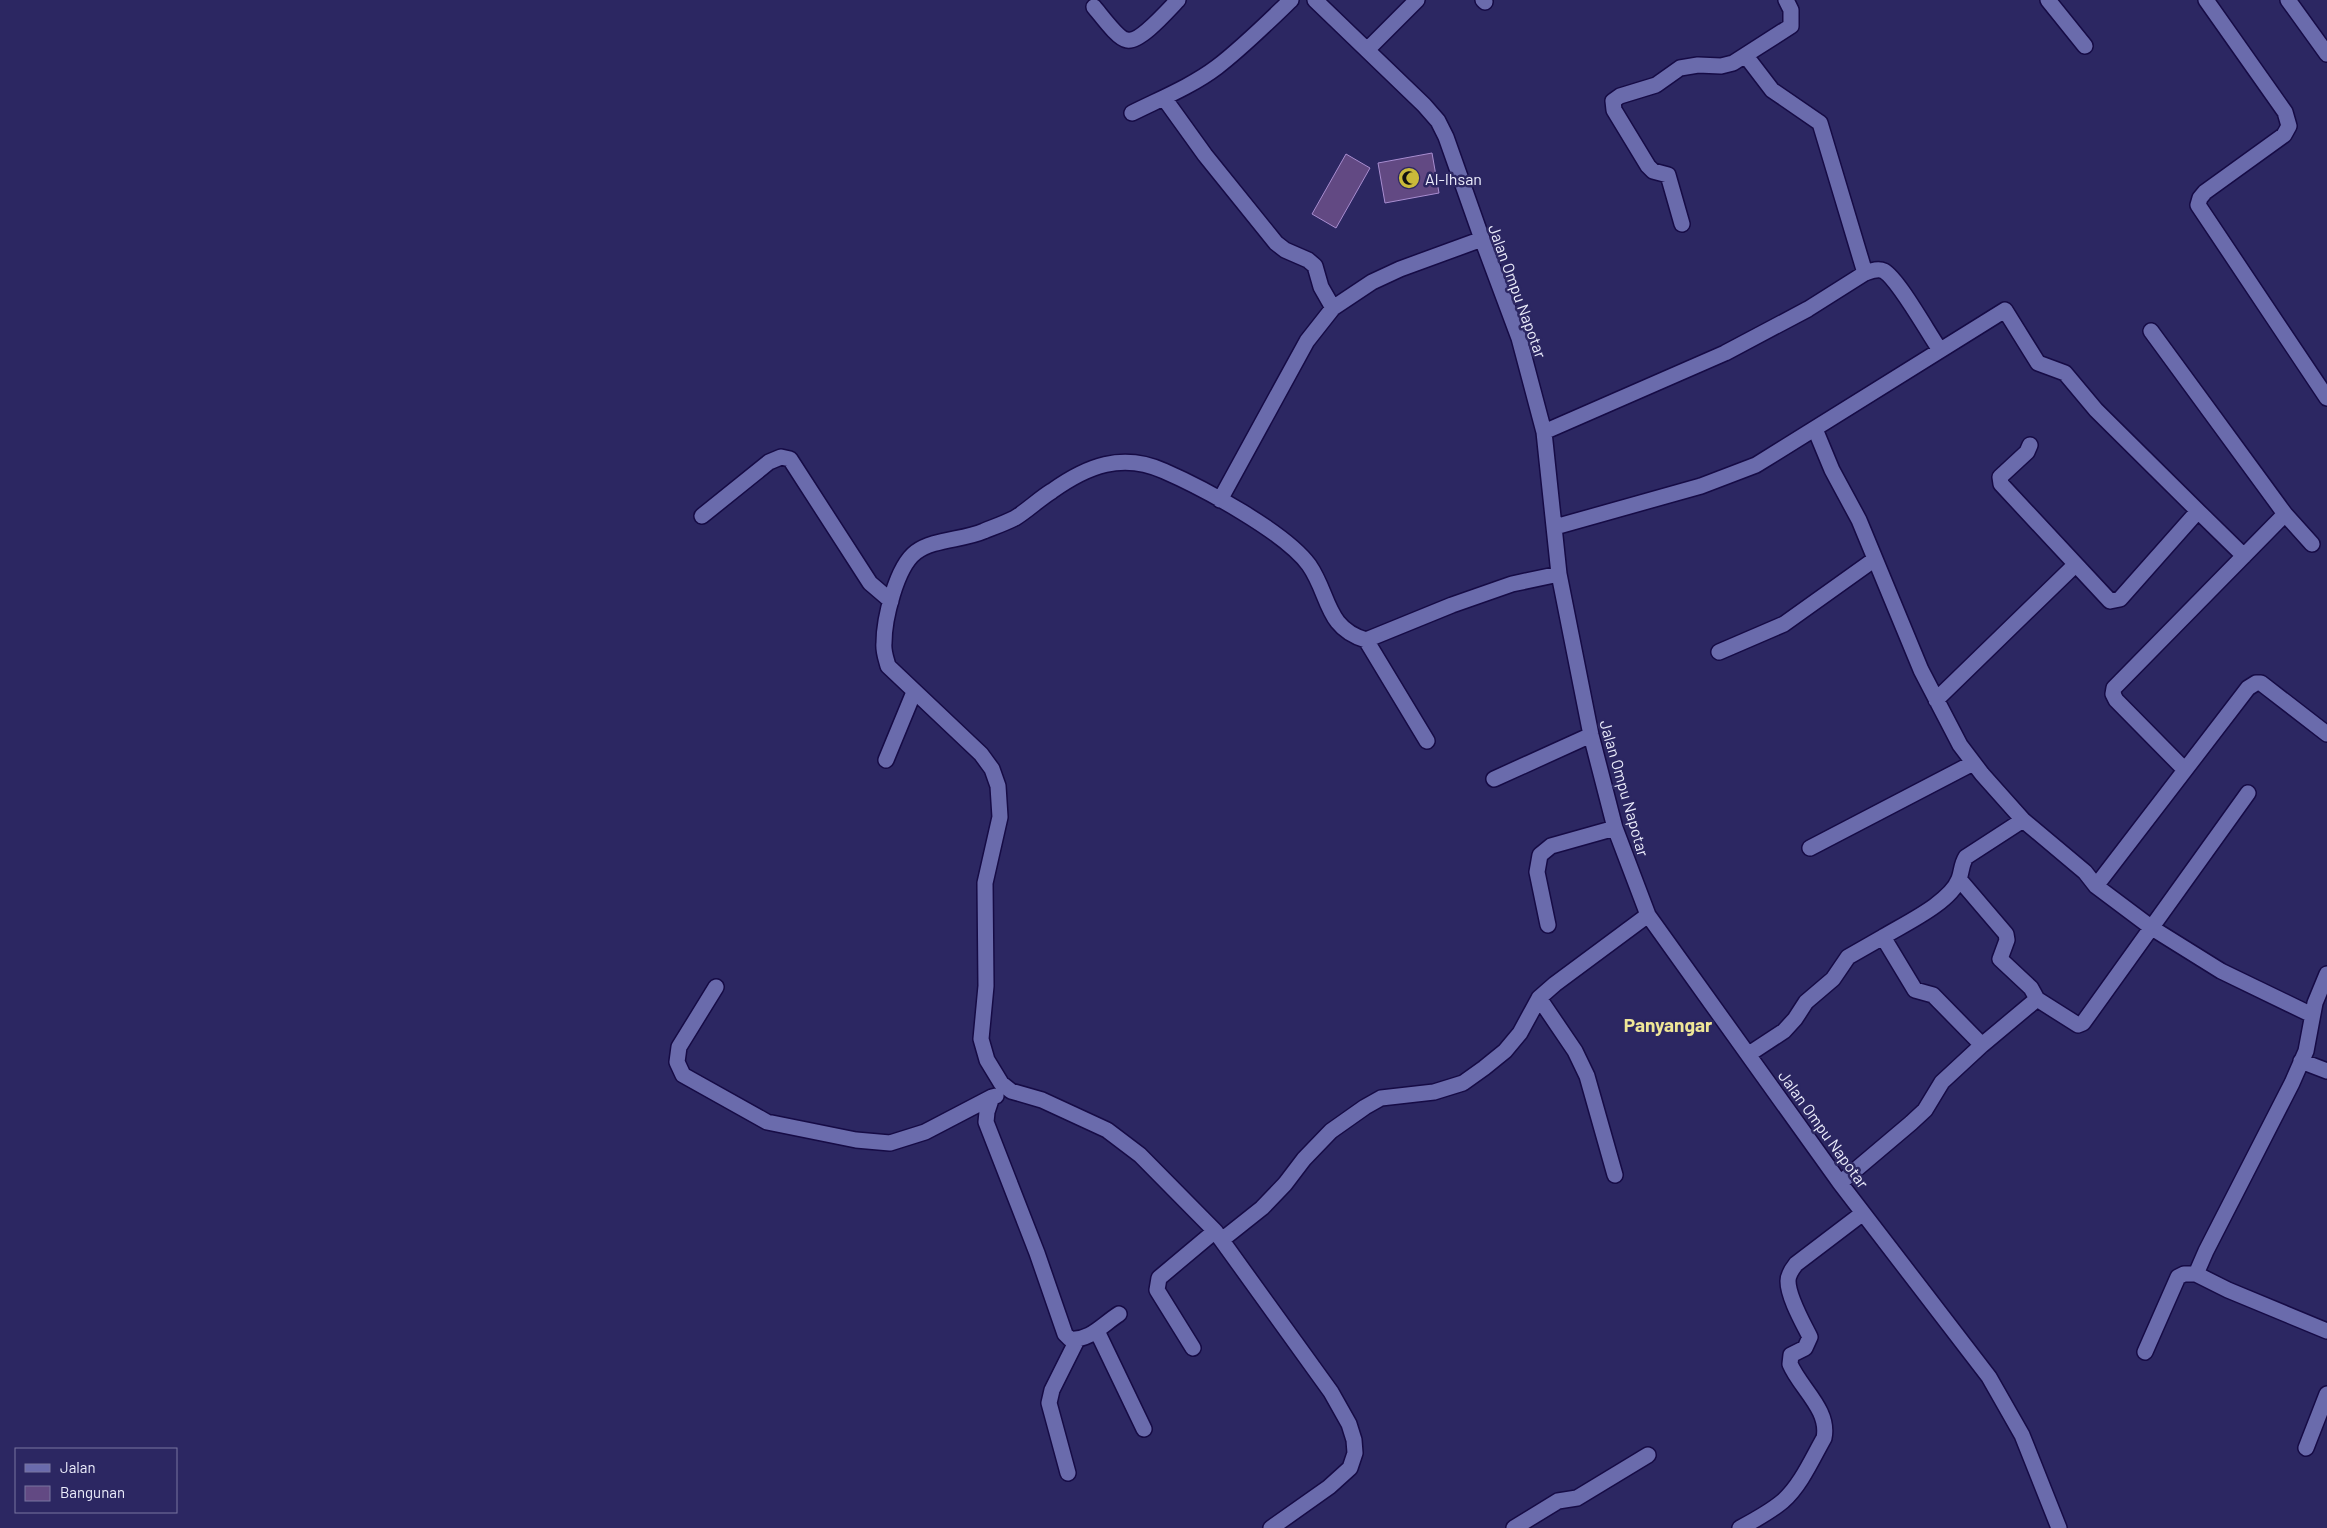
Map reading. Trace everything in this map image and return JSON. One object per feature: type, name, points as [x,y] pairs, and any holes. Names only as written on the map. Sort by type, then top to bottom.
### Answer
[{"type":"street","points":[[1094,7],[1120,36],[1126,40],[1133,40],[1141,36],[1178,0]]},
{"type":"street","points":[[1132,113],[1164,98],[1215,68],[1258,32],[1291,0]]},
{"type":"street","name":"Jalan Ompu Napotar","points":[[1315,0],[1424,105],[1438,121],[1452,153],[1482,239],[1520,338],[1544,432],[1559,574],[1591,735],[1615,828],[1648,915],[1840,1183],[1989,1377],[2022,1435],[2059,1528]]},
{"type":"street","points":[[1367,50],[1416,0]]},
{"type":"street","points":[[1682,224],[1668,175],[1653,171],[1648,166],[1614,110],[1613,102],[1620,96],[1656,85],[1680,68],[1698,64],[1721,66],[1746,56],[1791,26],[1792,10],[1786,0]]},
{"type":"street","points":[[2048,0],[2085,46]]},
{"type":"street","points":[[2206,0],[2285,112],[2290,126],[2284,135],[2205,192],[2200,198],[2198,205],[2327,398]]},
{"type":"street","points":[[2288,0],[2327,54]]},
{"type":"street","points":[[1746,56],[1772,90],[1788,103],[1820,123],[1865,273]]},
{"type":"street","points":[[1164,98],[1204,155],[1276,243],[1285,250],[1308,260],[1315,266],[1321,287],[1333,308]]},
{"type":"street","points":[[1220,500],[1307,341],[1333,308],[1372,282],[1400,269],[1482,239]]},
{"type":"street","points":[[1544,432],[1725,353],[1808,309],[1865,273],[1883,270],[1893,280],[1940,350]]},
{"type":"street","points":[[1555,528],[1701,486],[1756,465],[2003,310],[2007,310],[2038,363],[2065,373],[2096,410],[2244,556]]},
{"type":"street","points":[[2152,331],[2286,514],[2312,544]]},
{"type":"street","points":[[1816,429],[1832,470],[1859,520],[1921,670],[1960,745],[1973,763],[2024,820],[2085,872],[2096,886],[2152,928],[2222,972],[2312,1014]]},
{"type":"street","points":[[2030,445],[2026,452],[2000,477],[2000,481],[2110,601],[2120,599],[2198,511]]},
{"type":"street","points":[[702,516],[769,462],[781,457],[790,459],[870,583],[891,601]]},
{"type":"street","points":[[1271,1528],[1341,1477],[1350,1468],[1355,1454],[1354,1440],[1348,1424],[1331,1392],[1219,1235],[1140,1155],[1107,1130],[1042,1100],[1011,1091],[1001,1083],[987,1060],[981,1038],[986,986],[985,884],[1000,817],[998,786],[992,770],[981,754],[888,666],[884,646],[885,626],[891,601],[904,566],[916,552],[956,538],[980,533],[1016,517],[1053,490],[1093,467],[1120,461],[1137,462],[1163,470],[1220,500],[1278,537],[1302,556],[1314,573],[1335,620],[1352,636],[1366,640],[1512,584],[1559,574]]},
{"type":"street","points":[[2185,770],[2116,700],[2113,694],[2114,688],[2286,514]]},
{"type":"street","points":[[1719,652],[1784,624],[1875,559]]},
{"type":"street","points":[[1936,700],[2075,565]]},
{"type":"street","points":[[1366,640],[1427,741]]},
{"type":"street","points":[[2096,886],[2248,688],[2256,683],[2261,683],[2272,689],[2327,734]]},
{"type":"street","points":[[886,760],[914,692]]},
{"type":"street","points":[[1494,779],[1591,735]]},
{"type":"street","points":[[1810,848],[1973,763]]},
{"type":"street","points":[[1960,879],[2006,934],[2007,940],[2000,959],[2030,988],[2037,999],[2078,1025],[2081,1025],[2248,793]]},
{"type":"street","points":[[1749,1054],[1784,1031],[1811,997],[1833,979],[1848,957],[1923,914],[1938,903],[1960,879],[1962,863],[1966,857],[2024,820]]},
{"type":"street","points":[[1548,925],[1537,872],[1540,855],[1551,846],[1615,828]]},
{"type":"street","points":[[1193,1348],[1160,1296],[1157,1286],[1159,1278],[1219,1235],[1262,1208],[1331,1131],[1365,1107],[1381,1098],[1434,1092],[1463,1083],[1484,1068],[1505,1051],[1520,1033],[1539,998],[1648,915]]},
{"type":"street","points":[[1883,937],[1914,990],[1933,995],[1982,1045]]},
{"type":"street","points":[[2196,1274],[2302,1061],[2306,1051],[2312,1014],[2327,974]]},
{"type":"street","points":[[716,987],[679,1047],[677,1062],[684,1075],[767,1122],[856,1140],[890,1143],[925,1132],[992,1097],[1011,1091]]},
{"type":"street","points":[[1539,998],[1575,1052],[1588,1076],[1615,1175]]},
{"type":"street","points":[[1840,1183],[1926,1110],[1942,1082],[1982,1045],[2037,999]]},
{"type":"street","points":[[2302,1061],[2327,1071]]},
{"type":"street","points":[[992,1097],[986,1112],[986,1122],[1037,1253],[1061,1324],[1070,1339],[1077,1340],[1097,1331],[1105,1322],[1120,1314]]},
{"type":"street","points":[[1740,1528],[1767,1513],[1784,1500],[1796,1486],[1824,1438],[1825,1430],[1821,1414],[1790,1364],[1791,1355],[1805,1348],[1810,1337],[1789,1289],[1787,1280],[1790,1272],[1796,1264],[1863,1213]]},
{"type":"street","points":[[2145,1352],[2178,1277],[2184,1274],[2196,1274],[2228,1290],[2327,1331]]},
{"type":"street","points":[[1097,1331],[1144,1429]]},
{"type":"street","points":[[1068,1473],[1049,1403],[1052,1390],[1077,1340]]},
{"type":"street","points":[[2306,1448],[2327,1394]]},
{"type":"street","points":[[1514,1528],[1558,1501],[1577,1498],[1648,1455]]},
{"type":"building","name":"Al-Ihsan","points":[[1432,153],[1439,193],[1385,203],[1378,163]]},
{"type":"building","points":[[1346,154],[1370,168],[1336,228],[1312,214]]},
{"type":"place","name":"Al-Ihsan","points":[[1409,178]]},
{"type":"district","name":"Panyangar","points":[[1668,1024]]}]
